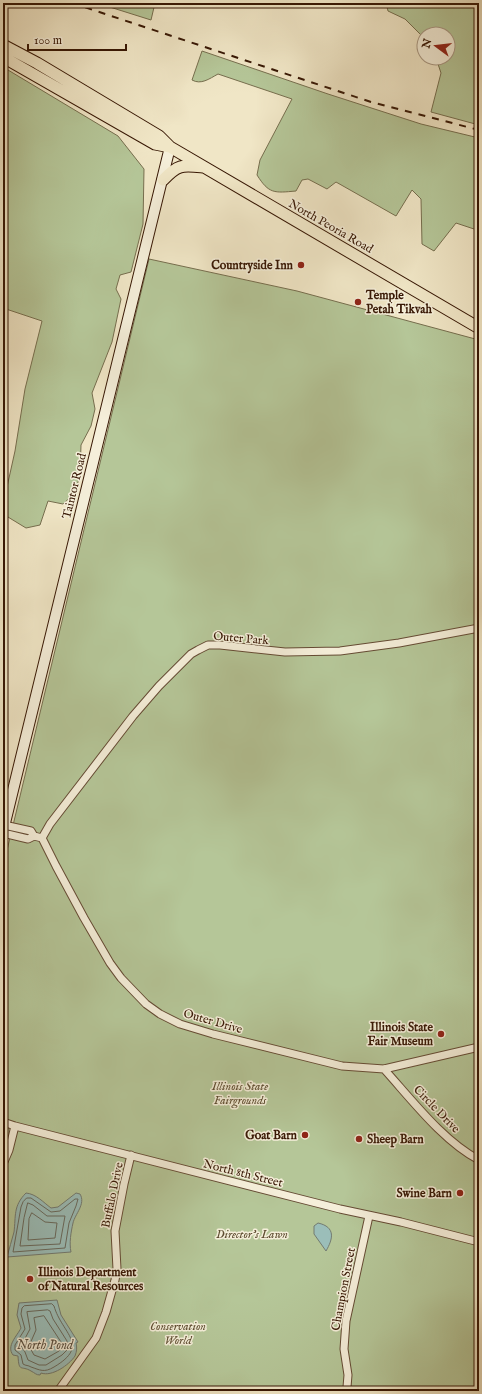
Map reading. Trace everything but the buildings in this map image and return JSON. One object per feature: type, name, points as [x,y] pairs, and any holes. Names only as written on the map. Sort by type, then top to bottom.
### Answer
[{"type":"main road","name":"North Peoria Road","points":[[3,45],[44,67],[159,136],[170,147],[479,328]]},
{"type":"main road","name":"North Peoria Road","points":[[3,57],[155,144],[170,147]]},
{"type":"main road","name":"Taintor Road","points":[[4,829],[170,147]]},
{"type":"main road","points":[[163,180],[172,171],[179,167],[205,167]]},
{"type":"street","name":"Outer Park","points":[[38,837],[55,818],[133,716],[159,686],[191,654],[208,645],[285,652],[340,651],[399,643],[479,628]]},
{"type":"street","points":[[4,829],[31,831],[38,837]]},
{"type":"street","name":"Outer Drive","points":[[38,837],[56,866],[110,963],[146,1004],[160,1014],[180,1024],[221,1036],[342,1066],[384,1069],[479,1047]]},
{"type":"street","name":"Circle Drive","points":[[384,1069],[429,1119],[459,1147],[479,1160]]},
{"type":"street","name":"North 8th Street","points":[[3,1122],[369,1216],[401,1222],[479,1242]]},
{"type":"street","points":[[3,1164],[9,1150],[15,1126]]},
{"type":"street","name":"Buffalo Drive","points":[[58,1391],[96,1338],[108,1306],[117,1269],[115,1231],[124,1184],[132,1156]]},
{"type":"street","name":"Champion Street","points":[[345,1391],[347,1387],[348,1375],[344,1348],[346,1321],[369,1216]]},
{"type":"green space","points":[[97,3],[155,3],[151,20]]},
{"type":"green space","points":[[386,3],[479,3],[479,125],[431,112],[441,73],[439,66],[456,66],[456,26],[416,26],[416,30],[405,19],[388,11]]},
{"type":"green space","points":[[202,51],[421,124],[479,138],[479,233],[474,229],[456,223],[434,251],[422,244],[421,199],[412,190],[396,216],[336,182],[327,189],[308,179],[302,180],[296,191],[277,192],[269,189],[257,175],[260,160],[292,99],[218,74],[202,82],[192,80]]},
{"type":"green space","points":[[3,67],[118,136],[144,169],[143,224],[131,272],[120,275],[116,289],[121,299],[112,342],[92,393],[95,409],[91,426],[81,445],[80,475],[75,493],[63,504],[48,501],[40,525],[26,528],[3,514],[3,505],[15,451],[25,389],[42,321],[3,308]]},
{"type":"green space","name":"Illinois State Fairgrounds","points":[[149,259],[297,291],[479,340],[479,1391],[3,1391],[3,867]]},
{"type":"water","points":[[26,1193],[36,1197],[51,1208],[58,1207],[76,1193],[80,1194],[82,1201],[72,1226],[70,1241],[71,1252],[7,1257],[14,1232],[17,1207]]},
{"type":"water","points":[[318,1223],[328,1227],[330,1230],[331,1238],[326,1251],[314,1234],[314,1226]]},
{"type":"water","name":"North Pond","points":[[57,1300],[61,1315],[78,1342],[76,1343],[77,1348],[75,1356],[65,1366],[55,1372],[45,1374],[41,1373],[40,1375],[37,1375],[28,1369],[21,1368],[18,1361],[18,1356],[13,1355],[11,1352],[11,1345],[21,1328],[17,1315],[19,1303]]},
{"type":"railway","points":[[72,3],[371,102],[479,130]]},
{"type":"place","name":"Countryside Inn","points":[[301,265]]},
{"type":"place","name":"Temple Petah Tikvah","points":[[358,302]]},
{"type":"place","name":"Illinois State Fair Museum","points":[[441,1034]]},
{"type":"place","name":"Goat Barn","points":[[305,1135]]},
{"type":"place","name":"Sheep Barn","points":[[359,1139]]},
{"type":"place","name":"Swine Barn","points":[[460,1193]]},
{"type":"place","name":"Illinois Department of Natural Resources","points":[[30,1279]]},
{"type":"park label","name":"Director's Lawn","points":[[252,1234]]},
{"type":"park label","name":"Conservation World","points":[[178,1333]]}]
